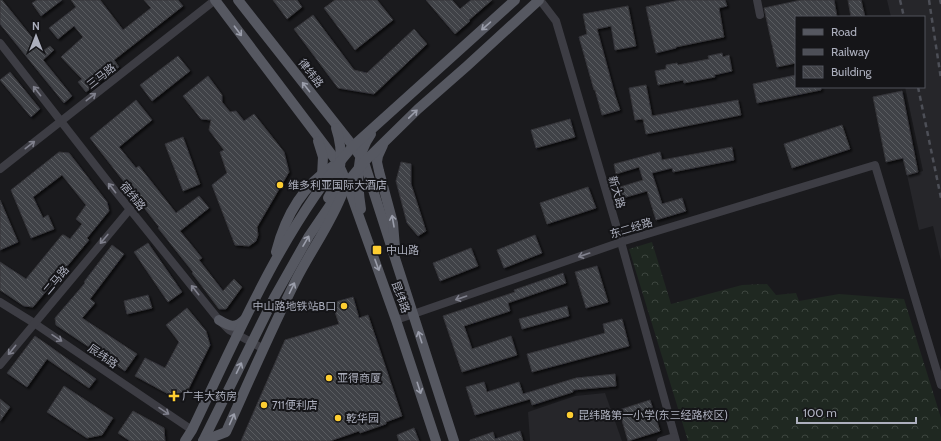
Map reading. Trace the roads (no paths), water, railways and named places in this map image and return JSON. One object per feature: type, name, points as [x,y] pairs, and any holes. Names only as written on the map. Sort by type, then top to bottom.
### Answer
[{"type":"main road","points":[[215,0],[315,133],[340,163]]},
{"type":"main road","name":"律纬路","points":[[238,0],[353,146],[361,162]]},
{"type":"main road","points":[[185,441],[192,430],[273,262],[319,190],[353,146],[515,0]]},
{"type":"main road","points":[[318,222],[361,162],[540,0]]},
{"type":"main road","points":[[364,229],[358,188],[361,162],[368,138],[385,116]]},
{"type":"main road","points":[[203,441],[274,298],[318,222],[332,192],[340,163],[339,139],[330,118]]},
{"type":"main road","points":[[315,133],[323,157],[323,173],[319,190]]},
{"type":"main road","points":[[385,141],[381,148],[378,162],[393,223],[395,260]]},
{"type":"main road","name":"昆纬路","points":[[361,162],[395,260],[454,441]]},
{"type":"main road","points":[[273,262],[279,240],[291,212],[311,183],[323,173],[340,163]]},
{"type":"main road","name":"昆纬路","points":[[340,163],[396,320],[436,441]]},
{"type":"main road","points":[[203,441],[226,432],[262,348],[297,278],[338,206],[347,183]]},
{"type":"main road","points":[[318,222],[327,213],[338,206],[348,207],[364,229]]},
{"type":"main road","points":[[219,320],[234,326],[239,324],[245,318]]},
{"type":"street","points":[[194,16],[208,0]]},
{"type":"street","name":"三马路","points":[[0,169],[215,0]]},
{"type":"street","name":"新大路","points":[[540,0],[556,21],[621,242],[675,439]]},
{"type":"street","points":[[757,0],[760,15]]},
{"type":"street","name":"宿纬路","points":[[0,43],[130,210],[219,320],[229,330],[262,348]]},
{"type":"street","name":"东二经路","points":[[396,320],[621,242],[876,165],[941,385]]},
{"type":"street","name":"二马路","points":[[0,365],[130,210]]},
{"type":"street","name":"辰纬路","points":[[0,302],[34,323],[192,430]]},
{"type":"street","points":[[661,441],[675,439]]},
{"type":"railway","points":[[900,0],[904,16]]},
{"type":"railway","points":[[929,0],[941,79]]},
{"type":"railway","points":[[940,0],[941,4]]},
{"type":"railway","points":[[918,88],[941,198]]},
{"type":"place","name":"维多利亚国际大酒店","points":[[280,185]]},
{"type":"place","name":"中山路","points":[[377,250]]},
{"type":"place","name":"中山路地铁站B口","points":[[344,306]]},
{"type":"place","name":"亚得商厦","points":[[329,378]]},
{"type":"place","name":"广丰大药房","points":[[174,396]]},
{"type":"place","name":"711便利店","points":[[264,405]]},
{"type":"place","name":"昆纬路第一小学(东三经路校区)","points":[[570,415]]},
{"type":"place","name":"乾华园","points":[[338,418]]}]
